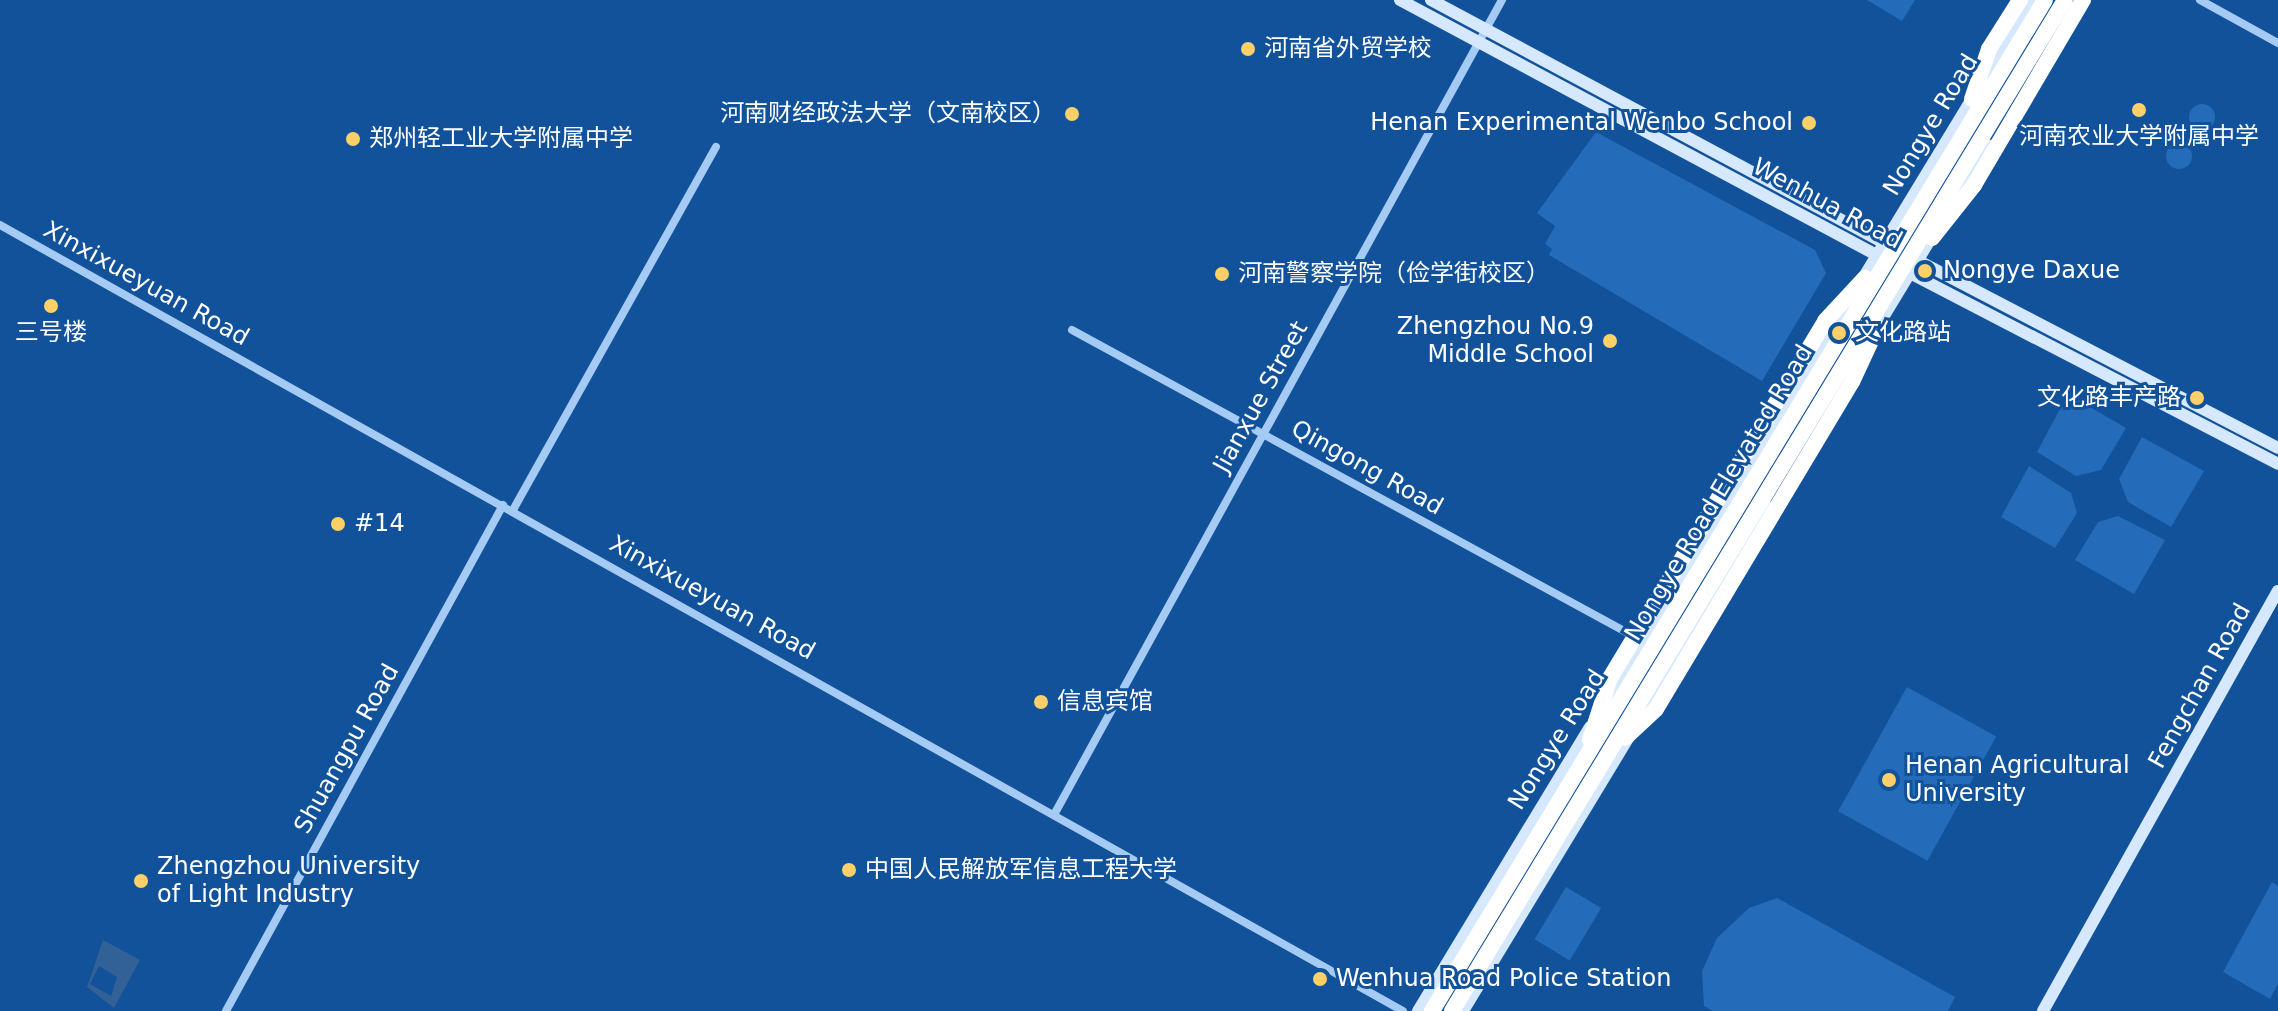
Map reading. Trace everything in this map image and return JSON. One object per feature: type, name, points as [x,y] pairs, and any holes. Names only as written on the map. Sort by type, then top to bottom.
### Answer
[{"type":"highway","points":[[1972,99],[1989,49],[2020,0]]},
{"type":"highway","name":"Nongye Road Elevated Road","points":[[1432,1011],[2045,0]]},
{"type":"highway","name":"Nongye Road Elevated Road","points":[[1452,1011],[2065,0]]},
{"type":"highway","points":[[1932,238],[1974,185],[2083,0]]},
{"type":"highway","points":[[1582,766],[1610,678],[1825,321],[1865,278]]},
{"type":"highway","points":[[1609,753],[1656,709],[1852,382],[1877,328]]},
{"type":"street","name":"Wenhua Road","points":[[1400,0],[1910,273],[2278,464]]},
{"type":"street","name":"Wenhua Road","points":[[1431,0],[1918,261],[2278,448]]},
{"type":"street","name":"Jianxue Street","points":[[1055,813],[1502,0]]},
{"type":"street","name":"Nongye Road","points":[[1418,1011],[2032,0]]},
{"type":"street","points":[[1463,1011],[2077,0]]},
{"type":"street","points":[[2200,0],[2278,43]]},
{"type":"street","points":[[513,510],[716,147]]},
{"type":"street","name":"Xinxixueyuan Road","points":[[0,225],[1055,813],[1403,1011]]},
{"type":"street","name":"Qingong Road","points":[[1072,330],[1644,642]]},
{"type":"street","name":"Shuangpu Road","points":[[226,1011],[503,505]]},
{"type":"street","name":"Fengchan Road","points":[[2043,1011],[2278,591]]},
{"type":"shaded area","points":[[1867,0],[1915,0],[1902,21]]},
{"type":"shaded area","points":[[2202,104],[2211,108],[2215,117],[2211,126],[2202,130],[2193,126],[2189,117],[2193,108]]},
{"type":"shaded area","points":[[1596,132],[1815,250],[1826,273],[1762,381],[1549,255],[1552,249],[1545,244],[1555,226],[1537,213]]},
{"type":"shaded area","points":[[2179,143],[2189,146],[2192,156],[2189,166],[2179,169],[2169,166],[2166,156],[2169,146]]},
{"type":"shaded area","points":[[2068,394],[2126,428],[2101,470],[2076,476],[2037,452]]},
{"type":"shaded area","points":[[2142,437],[2204,471],[2171,527],[2128,502],[2119,479]]},
{"type":"shaded area","points":[[2029,466],[2071,493],[2077,513],[2055,548],[2001,517]]},
{"type":"shaded area","points":[[2118,516],[2165,540],[2134,594],[2075,560],[2098,522]]},
{"type":"shaded area","points":[[1907,687],[1996,736],[1927,861],[1838,811]]},
{"type":"shaded area","points":[[2272,882],[2278,886],[2278,984],[2270,999],[2223,972]]},
{"type":"shaded area","points":[[1566,887],[1601,908],[1570,960],[1535,939]]},
{"type":"shaded area","points":[[1777,898],[1955,997],[1948,1011],[1713,1011],[1704,1006],[1702,971],[1717,938],[1749,908]]},
{"type":"shaded area","points":[[103,940],[140,960],[114,1008],[87,987]],"holes":[[[99,966],[117,977],[111,996],[90,984]]]},
{"type":"place","name":"河南省外贸学校","points":[[1248,49]]},
{"type":"place","name":"河南农业大学附属中学","points":[[2139,110]]},
{"type":"place","name":"河南财经政法大学（文南校区）","points":[[1072,114]]},
{"type":"place","name":"Henan Experimental Wenbo School","points":[[1809,123]]},
{"type":"place","name":"郑州轻工业大学附属中学","points":[[353,139]]},
{"type":"place","name":"Nongye Daxue","points":[[1925,271]]},
{"type":"place","name":"河南警察学院（俭学街校区）","points":[[1222,274]]},
{"type":"place","name":"三号楼","points":[[51,306]]},
{"type":"place","name":"文化路站","points":[[1839,333]]},
{"type":"place","name":"Zhengzhou No.9 Middle School","points":[[1610,341]]},
{"type":"place","name":"文化路丰产路","points":[[2197,398]]},
{"type":"place","name":"#14","points":[[338,524]]},
{"type":"place","name":"信息宾馆","points":[[1041,702]]},
{"type":"place","name":"Henan Agricultural University","points":[[1889,780]]},
{"type":"place","name":"中国人民解放军信息工程大学","points":[[849,870]]},
{"type":"place","name":"Zhengzhou University of Light Industry","points":[[141,881]]},
{"type":"place","name":"Wenhua Road Police Station","points":[[1320,979]]}]
